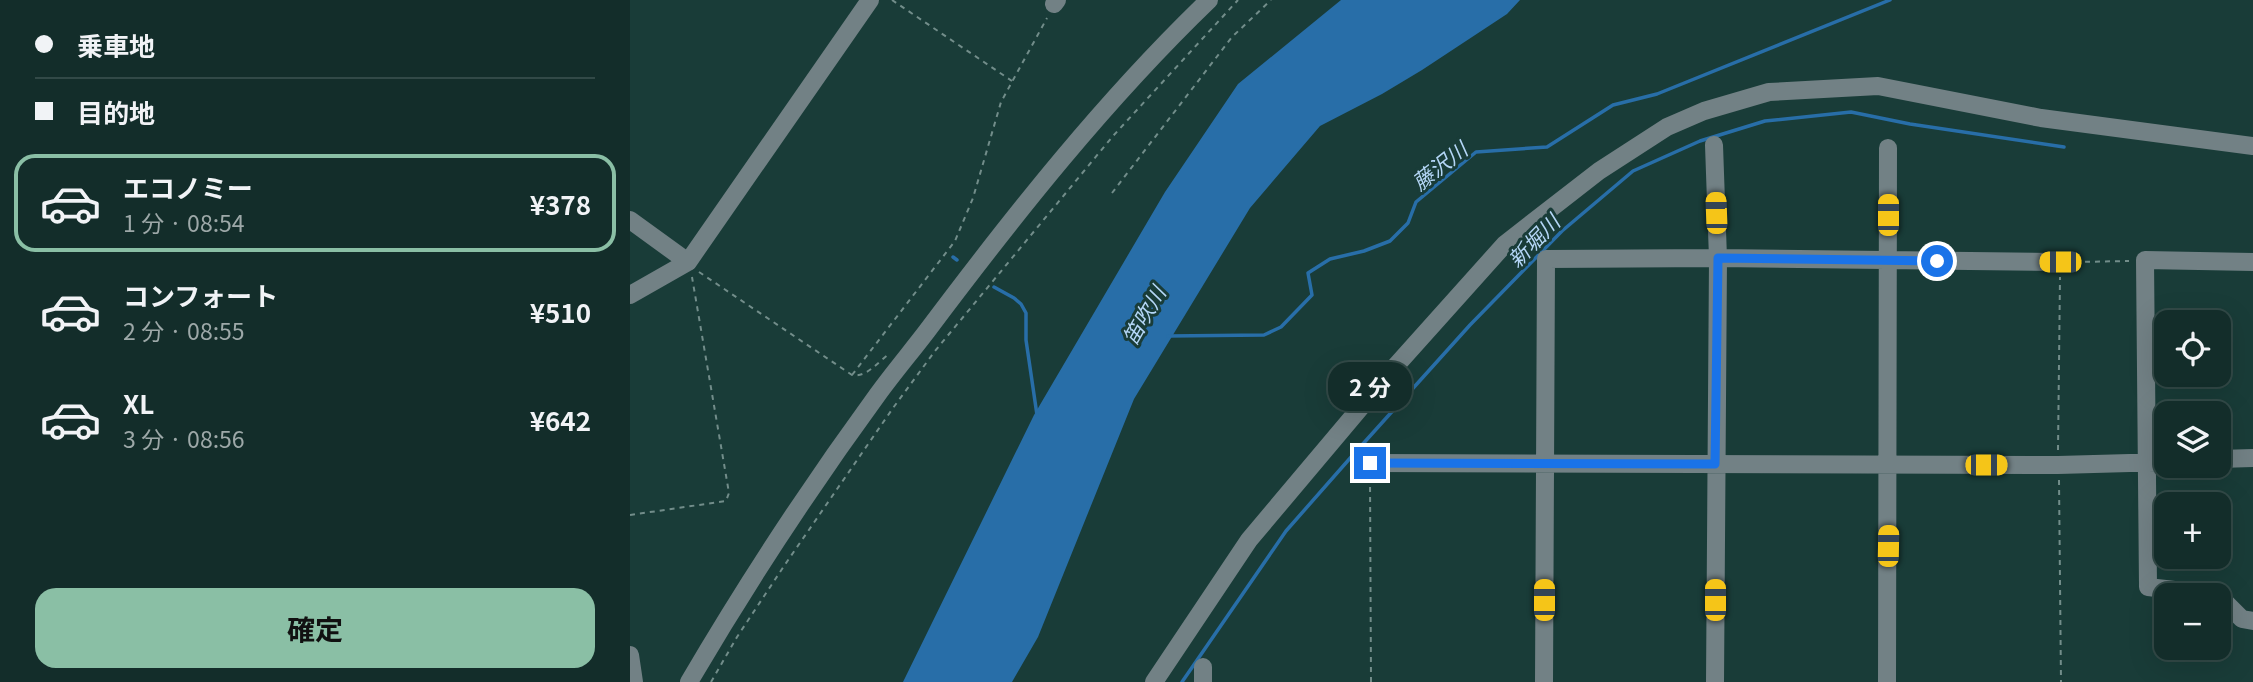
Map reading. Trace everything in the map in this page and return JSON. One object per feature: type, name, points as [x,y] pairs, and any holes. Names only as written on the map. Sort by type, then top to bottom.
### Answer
[{"type":"street","points":[[630,295],[689,263],[870,0]]},
{"type":"street","points":[[689,682],[785,526],[879,393],[977,263],[1062,159],[1138,73],[1209,0]]},
{"type":"street","points":[[1154,682],[1249,540],[1393,369],[1505,244],[1599,171],[1667,127],[1704,111],[1769,92],[1878,86],[2041,118],[2253,146]]},
{"type":"street","points":[[1714,145],[1718,258],[1715,682]]},
{"type":"street","points":[[1887,682],[1888,148]]},
{"type":"street","points":[[630,220],[689,263]]},
{"type":"street","points":[[1544,682],[1546,259],[2060,262]]},
{"type":"street","points":[[2154,588],[2148,587],[2145,260],[2253,262]]},
{"type":"street","points":[[2231,459],[2253,458]]},
{"type":"street","points":[[1370,463],[2154,463]]},
{"type":"street","points":[[2231,608],[2242,619],[2253,621]]},
{"type":"street","points":[[630,655],[634,682]]},
{"type":"path","points":[[892,0],[1012,81]]},
{"type":"path","points":[[711,682],[737,637],[935,351],[1113,136],[1238,0]]},
{"type":"path","points":[[1112,193],[1232,37],[1271,0]]},
{"type":"path","points":[[852,375],[955,241],[974,198],[996,114],[1056,2]]},
{"type":"path","points":[[2060,262],[2145,260]]},
{"type":"path","points":[[689,263],[852,375],[864,374],[893,351]]},
{"type":"path","points":[[630,515],[726,501],[729,493],[689,263]]},
{"type":"path","points":[[984,285],[989,288]]},
{"type":"path","points":[[1370,463],[1371,682]]},
{"type":"water","name":"笛吹川","points":[[1341,0],[1520,0],[1507,14],[1422,70],[1320,126],[1250,208],[1134,399],[1038,637],[1012,682],[903,682],[1034,415],[1165,192],[1238,84]]},
{"type":"waterway","name":"藤沢川","points":[[1168,336],[1264,335],[1281,327],[1312,295],[1308,273],[1330,259],[1364,251],[1390,241],[1408,223],[1416,202],[1476,152],[1547,147],[1613,105],[1657,94],[1890,0]]},
{"type":"waterway","name":"新堀川","points":[[1182,682],[1286,531],[1352,456],[1470,325],[1562,231],[1633,171],[1700,141],[1765,121],[1851,112],[1910,124],[2064,147]]},
{"type":"waterway","points":[[953,257],[957,260]]},
{"type":"waterway","points":[[994,287],[1014,298],[1026,313],[1026,340],[1037,415]]},
{"type":"route","points":[[1370,463],[1715,464],[1718,258],[1937,261]]}]
